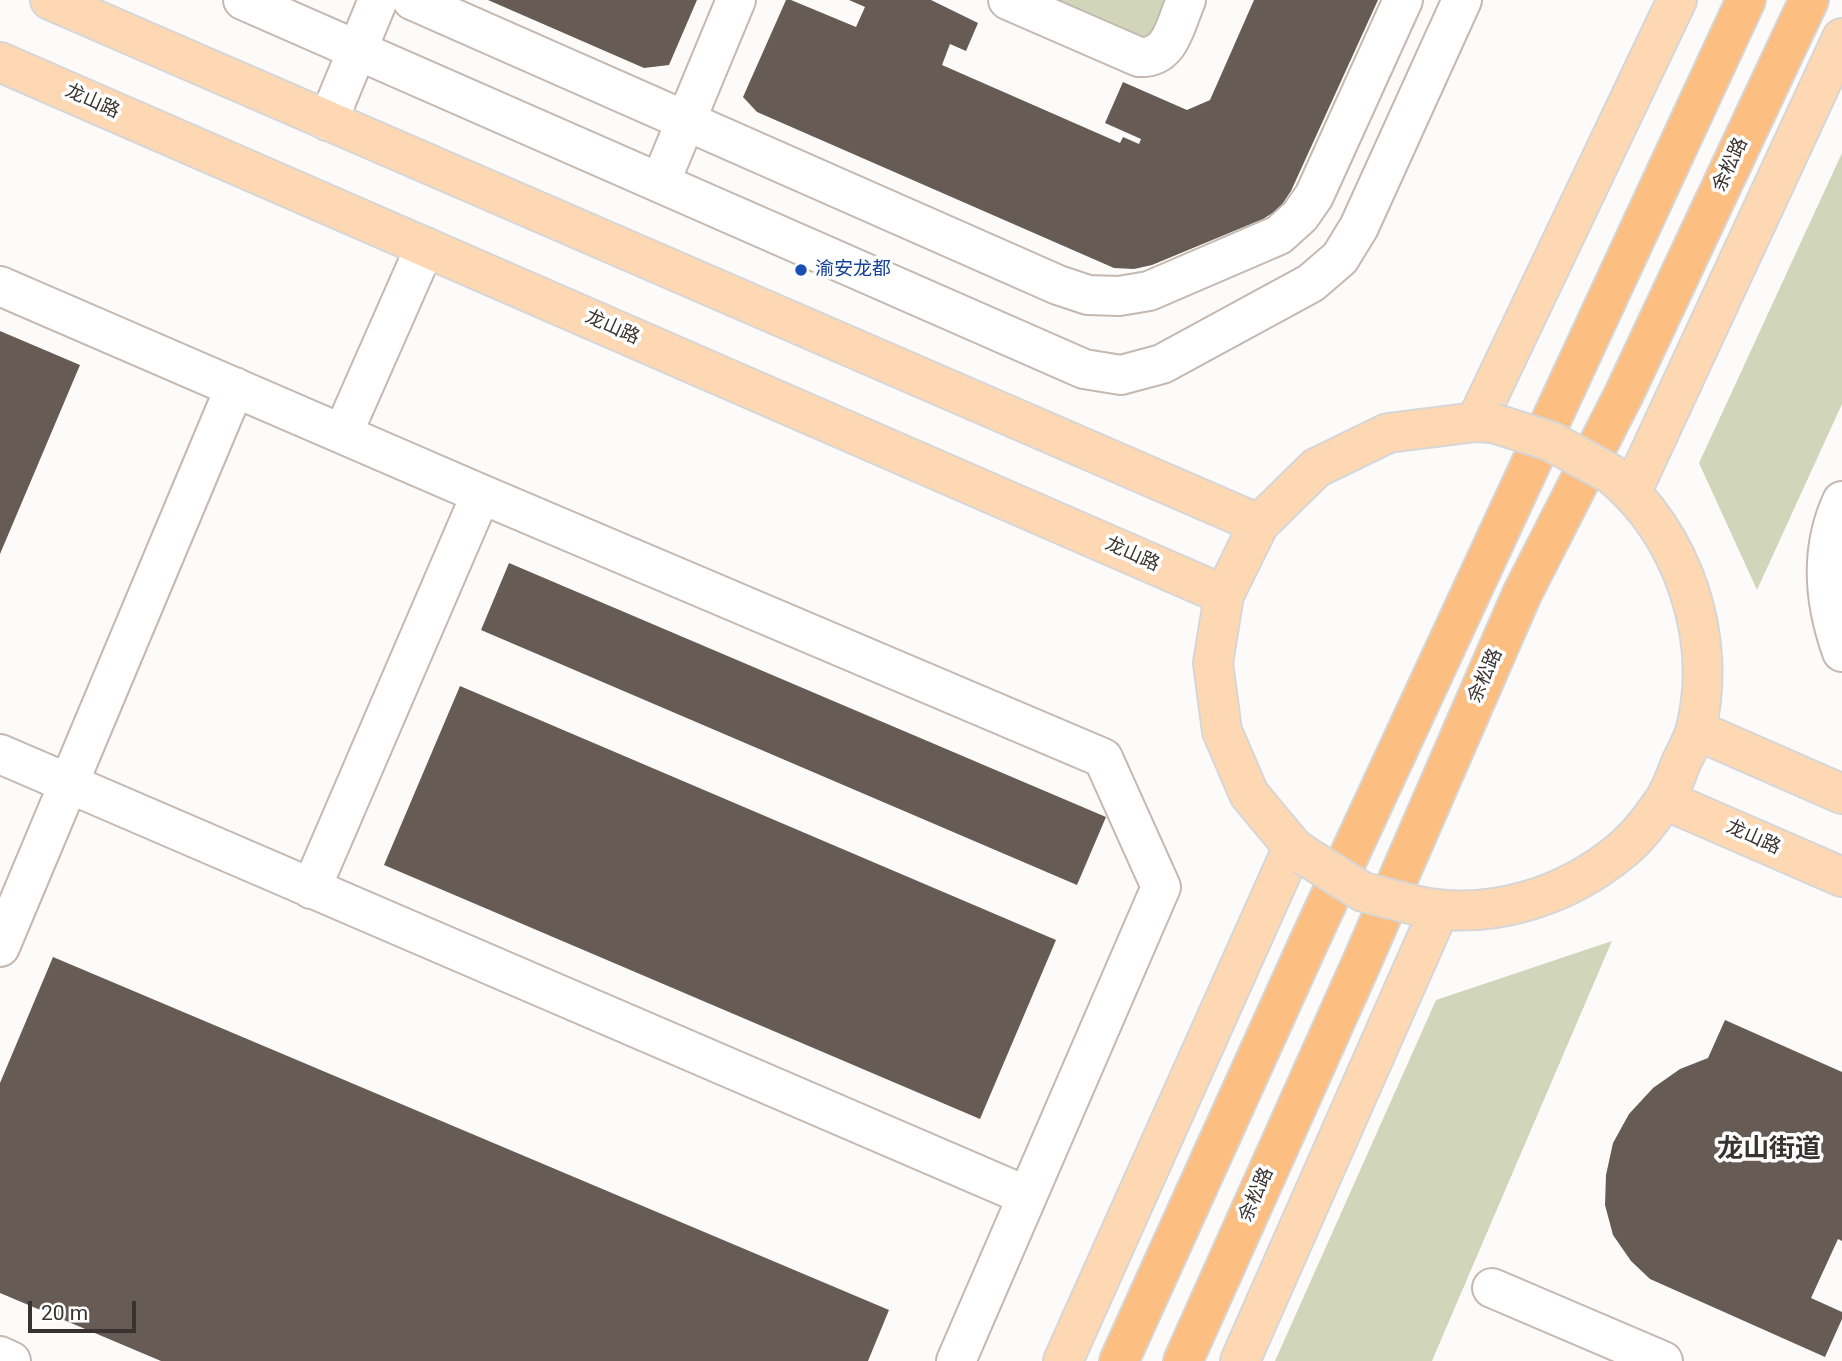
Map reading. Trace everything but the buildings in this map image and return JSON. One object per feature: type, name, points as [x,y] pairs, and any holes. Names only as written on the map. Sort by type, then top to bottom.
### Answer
[{"type":"highway","points":[[1119,1361],[1344,866],[1746,0]]},
{"type":"highway","name":"余松路","points":[[1183,1361],[1361,964],[1522,594],[1624,394],[1809,0]]},
{"type":"main road","points":[[50,0],[1259,524]]},
{"type":"main road","points":[[1484,423],[1677,0]]},
{"type":"main road","points":[[1621,483],[1842,38]]},
{"type":"main road","name":"龙山路","points":[[0,62],[1224,595]]},
{"type":"main road","points":[[1484,423],[1550,441],[1621,483],[1665,537],[1693,598],[1703,664],[1696,730],[1665,800],[1623,849],[1570,886],[1508,907],[1429,908],[1363,892],[1298,851],[1249,794],[1222,731],[1213,663],[1224,595],[1259,524],[1316,468],[1388,433],[1484,423]]},
{"type":"main road","points":[[1696,730],[1842,794]]},
{"type":"main road","name":"龙山路","points":[[1665,800],[1842,877]]},
{"type":"main road","points":[[1063,1361],[1298,851]]},
{"type":"main road","points":[[1240,1361],[1429,908]]},
{"type":"street","points":[[243,0],[1084,369],[1121,374],[1162,364],[1311,283],[1340,257],[1359,227],[1462,0]]},
{"type":"street","points":[[328,121],[378,0]]},
{"type":"street","points":[[412,0],[1058,285],[1088,295],[1119,296],[1149,291],[1279,235],[1300,216],[1314,197],[1403,0]]},
{"type":"street","points":[[660,183],[736,0]]},
{"type":"street","points":[[1008,0],[1139,57],[1153,58],[1165,49],[1186,0]]},
{"type":"street","points":[[343,433],[425,247]]},
{"type":"street","points":[[0,286],[1103,758],[1161,887],[956,1361]]},
{"type":"street","points":[[0,947],[235,387]]},
{"type":"street","points":[[311,889],[481,494]]},
{"type":"street","points":[[1842,501],[1835,516],[1827,555],[1826,591],[1832,625],[1842,652]]},
{"type":"street","points":[[0,754],[1027,1196]]},
{"type":"street","points":[[1492,1287],[1663,1361]]},
{"type":"street","points":[[0,1356],[11,1361]]},
{"type":"green space","points":[[1036,0],[1173,0],[1157,38],[1138,45]]},
{"type":"green space","points":[[1842,153],[1842,404],[1757,590],[1699,463]]},
{"type":"green space","points":[[1612,941],[1432,1361],[1275,1361],[1436,1000]]},
{"type":"place","name":"渝安龙都","points":[[801,270]]},
{"type":"district","name":"龙山街道","points":[[1769,1150]]}]
